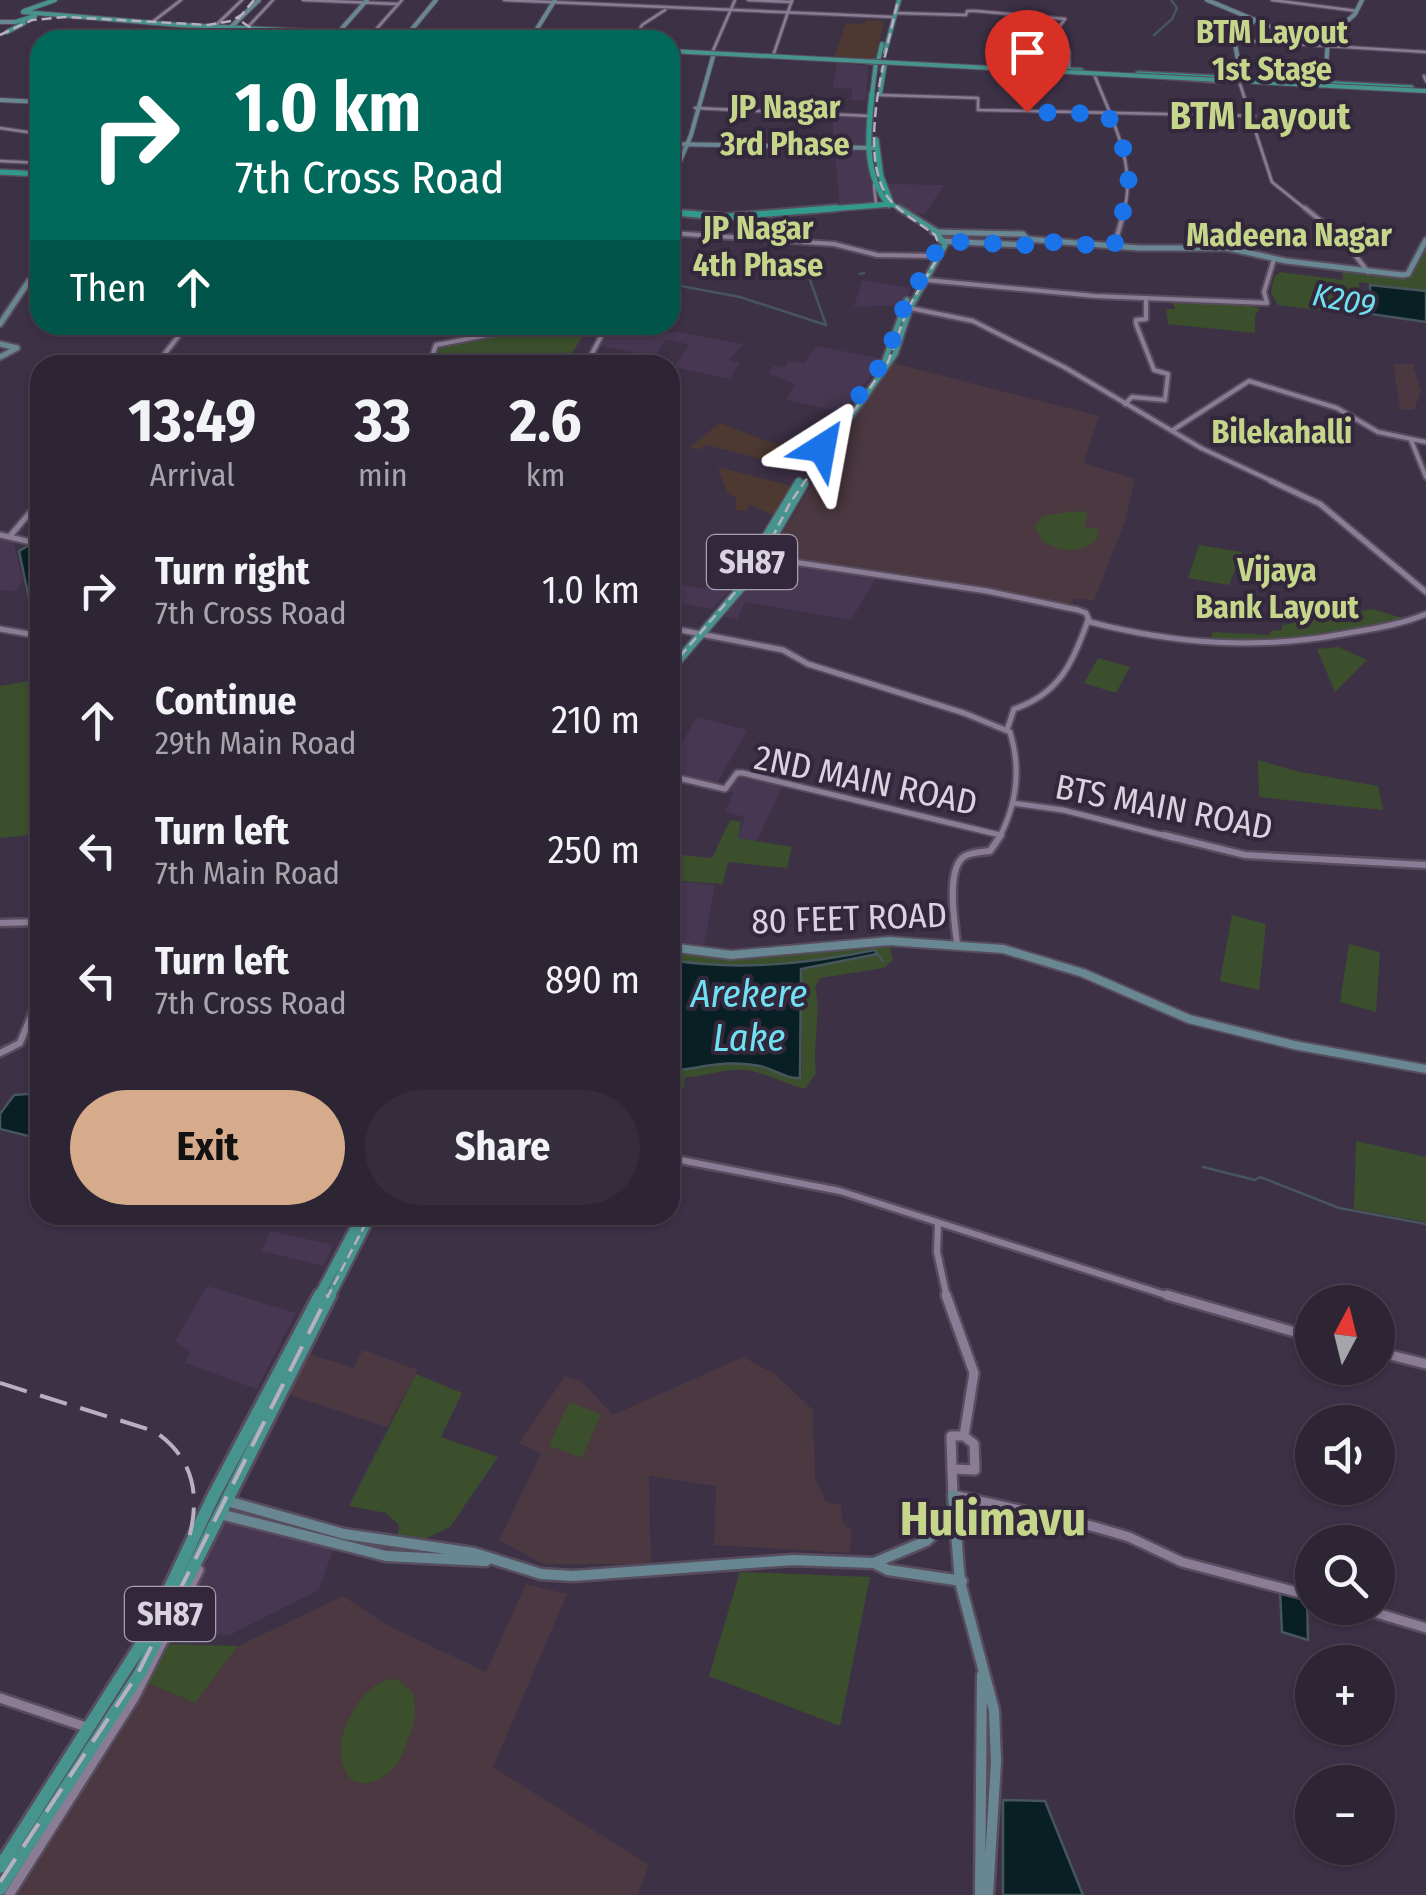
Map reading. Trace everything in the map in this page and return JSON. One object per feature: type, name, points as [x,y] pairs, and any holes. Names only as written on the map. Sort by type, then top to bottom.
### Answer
[{"type":"highway","points":[[881,60],[1426,90]]},
{"type":"highway","points":[[881,60],[1426,90]]},
{"type":"highway","points":[[877,95],[868,116],[874,185],[889,204]]},
{"type":"highway","points":[[877,95],[871,146],[889,204]]},
{"type":"highway","points":[[0,172],[30,174]]},
{"type":"highway","points":[[717,216],[889,204]]},
{"type":"highway","points":[[680,212],[717,216],[889,204]]},
{"type":"main road","points":[[6,27],[25,12],[56,0]]},
{"type":"main road","points":[[229,29],[257,0]]},
{"type":"main road","points":[[413,30],[437,0]]},
{"type":"main road","points":[[877,95],[885,39],[897,0]]},
{"type":"main road","points":[[1208,0],[1255,20]]},
{"type":"main road","points":[[339,30],[365,1]]},
{"type":"main road","points":[[536,30],[554,1]]},
{"type":"main road","points":[[1325,83],[1327,46],[1337,27],[1361,3]]},
{"type":"main road","points":[[25,12],[246,30]]},
{"type":"main road","points":[[6,27],[39,15],[259,30]]},
{"type":"main road","points":[[6,27],[60,16]]},
{"type":"main road","points":[[1239,80],[1234,40],[1255,20]]},
{"type":"main road","points":[[680,51],[881,60]]},
{"type":"main road","points":[[680,51],[1426,90]]},
{"type":"main road","points":[[680,52],[1426,90]]},
{"type":"main road","points":[[696,108],[713,53]]},
{"type":"main road","points":[[680,159],[713,53]]},
{"type":"main road","points":[[813,58],[881,60]]},
{"type":"main road","points":[[877,95],[881,60]]},
{"type":"main road","points":[[877,95],[880,71]]},
{"type":"main road","points":[[0,99],[30,101]]},
{"type":"main road","points":[[680,145],[871,146]]},
{"type":"main road","points":[[889,204],[934,231],[943,241],[1027,240]]},
{"type":"main road","points":[[680,212],[717,216]]},
{"type":"main road","points":[[934,231],[1114,246],[1228,249],[1274,259],[1407,274],[1426,243]]},
{"type":"main road","points":[[825,448],[887,356],[906,308],[943,241]]},
{"type":"main road","points":[[906,308],[926,280],[943,241]]},
{"type":"main road","points":[[0,324],[30,279]]},
{"type":"main road","points":[[0,344],[17,348],[0,357]]},
{"type":"main road","name":"SH87","points":[[680,655],[760,557],[802,483]]},
{"type":"main road","name":"80 FEET ROAD","points":[[680,947],[731,955],[876,941],[957,942],[1013,948],[1196,1020],[1294,1045],[1426,1069]]},
{"type":"main road","name":"SH87","points":[[0,1889],[128,1695],[357,1225]]},
{"type":"main road","name":"SH87","points":[[0,1867],[148,1634],[366,1225]]},
{"type":"main road","points":[[953,1494],[951,1519],[962,1581],[982,1670],[990,1688],[994,1721],[988,1895]]},
{"type":"main road","points":[[218,1507],[386,1556],[488,1560],[541,1574],[572,1576],[793,1560],[874,1563],[888,1570],[962,1581]]},
{"type":"main road","points":[[874,1563],[926,1541],[951,1519]]},
{"type":"main road","points":[[980,1895],[982,1670]]},
{"type":"street","points":[[152,22],[181,0]]},
{"type":"street","points":[[214,27],[242,0]]},
{"type":"street","points":[[246,29],[274,0]]},
{"type":"street","points":[[303,0],[400,2]]},
{"type":"street","points":[[504,0],[862,16],[966,15],[967,11],[976,11],[1065,18]]},
{"type":"street","points":[[639,30],[663,10],[676,7],[680,0]]},
{"type":"street","points":[[713,53],[735,0]]},
{"type":"street","points":[[748,0],[793,1],[774,56]]},
{"type":"street","points":[[1272,0],[1357,11]]},
{"type":"street","points":[[375,30],[400,2]]},
{"type":"street","points":[[1065,18],[1056,31],[1069,51],[1069,70]]},
{"type":"street","points":[[1255,20],[1297,40],[1327,46]]},
{"type":"street","points":[[1234,40],[1426,52]]},
{"type":"street","points":[[1094,74],[1126,159],[1131,186],[1114,246]]},
{"type":"street","points":[[1239,80],[1272,182],[1343,239],[1368,271]]},
{"type":"street","points":[[877,95],[978,98],[978,110],[1252,117]]},
{"type":"street","points":[[696,108],[868,116]]},
{"type":"street","points":[[0,128],[30,132]]},
{"type":"street","points":[[0,161],[30,162]]},
{"type":"street","points":[[874,185],[876,204]]},
{"type":"street","points":[[680,234],[834,244],[872,255],[935,256]]},
{"type":"street","points":[[926,280],[1146,298],[1267,303],[1264,290],[1274,259]]},
{"type":"street","points":[[1125,404],[1131,397],[1165,400],[1168,374],[1154,371],[1137,332],[1135,320],[1146,319],[1146,298]]},
{"type":"street","points":[[906,308],[972,321],[1200,448],[1320,504],[1425,592]]},
{"type":"street","points":[[164,355],[179,335]]},
{"type":"street","points":[[432,355],[436,344],[484,335]]},
{"type":"street","points":[[1173,430],[1249,380],[1339,409],[1374,430],[1426,442]]},
{"type":"street","points":[[1410,439],[1426,477]]},
{"type":"street","points":[[12,535],[30,515]]},
{"type":"street","points":[[0,533],[30,541]]},
{"type":"street","points":[[760,557],[987,590],[1081,611],[1088,620],[1170,641],[1257,648],[1340,636],[1426,614]]},
{"type":"street","points":[[957,942],[952,895],[960,863],[966,856],[990,851],[1013,804],[1014,744],[1007,730],[1014,709],[1031,705],[1056,690],[1070,667],[1088,620]]},
{"type":"street","points":[[0,630],[30,634]]},
{"type":"street","points":[[680,630],[783,650],[808,664],[1007,730]]},
{"type":"street","name":"2ND MAIN ROAD","points":[[680,778],[725,789],[743,772],[1000,836]]},
{"type":"street","name":"BTS MAIN ROAD","points":[[1013,804],[1059,809],[1240,854],[1426,865]]},
{"type":"street","points":[[0,923],[30,922]]},
{"type":"street","points":[[0,1053],[20,1044],[30,1019]]},
{"type":"street","points":[[680,1160],[840,1192],[1263,1326],[1295,1333]]},
{"type":"street","points":[[938,1222],[938,1252],[949,1310],[974,1373],[964,1436]]},
{"type":"street","points":[[1395,1356],[1426,1364]]},
{"type":"street","points":[[952,1469],[975,1470],[974,1444],[964,1436],[951,1436],[952,1469],[953,1494],[1114,1533],[1182,1562],[1295,1592]]},
{"type":"street","points":[[9,1895],[134,1698],[218,1507]]},
{"type":"street","points":[[1395,1619],[1426,1628]]},
{"type":"street","points":[[0,1698],[91,1729]]},
{"type":"shaded area","points":[[866,20],[884,21],[877,55],[873,59],[834,58],[846,23],[865,24]]},
{"type":"shaded area","points":[[837,62],[868,66],[866,101],[851,100],[852,89],[833,88]]},
{"type":"shaded area","points":[[832,115],[865,116],[867,146],[834,146]]},
{"type":"shaded area","points":[[834,148],[866,149],[874,202],[840,205]]},
{"type":"shaded area","points":[[888,184],[944,185],[925,214],[912,213],[896,203]]},
{"type":"shaded area","points":[[862,280],[911,288],[902,305],[854,307]]},
{"type":"shaded area","points":[[680,332],[743,344],[729,360],[740,363],[729,379],[680,368],[680,358],[689,345],[666,339],[656,355],[598,345],[603,335]]},
{"type":"shaded area","points":[[816,346],[884,359],[842,412],[786,400],[795,384],[768,373],[774,366],[784,368],[789,361],[804,363]]},
{"type":"shaded area","points":[[893,363],[1099,416],[1084,463],[1135,479],[1125,521],[1094,601],[1074,598],[1070,606],[962,584],[768,556],[848,425]]},
{"type":"shaded area","points":[[1393,364],[1413,364],[1421,391],[1414,410],[1400,410]]},
{"type":"shaded area","points":[[720,423],[769,442],[809,451],[797,468],[706,445],[702,449],[689,448]]},
{"type":"shaded area","points":[[718,467],[795,487],[775,516],[749,504],[748,511],[736,510],[736,497],[728,494]]},
{"type":"shaded area","points":[[0,536],[13,540],[23,580],[15,591],[0,590]]},
{"type":"shaded area","points":[[768,561],[833,568],[876,578],[851,620],[745,602],[737,619],[723,617]]},
{"type":"shaded area","points":[[713,579],[735,585],[712,609],[680,603],[680,585],[705,589]]},
{"type":"shaded area","points":[[697,717],[747,730],[716,785],[680,776],[680,746]]},
{"type":"shaded area","points":[[739,775],[783,785],[757,841],[738,838],[745,817],[725,812],[733,793],[729,792]]},
{"type":"shaded area","points":[[680,881],[715,885],[704,945],[680,941]]},
{"type":"shaded area","points":[[271,1231],[333,1245],[324,1266],[261,1251]]},
{"type":"shaded area","points":[[207,1286],[296,1313],[257,1389],[185,1363],[190,1352],[175,1341]]},
{"type":"shaded area","points":[[363,1350],[418,1370],[387,1427],[288,1394],[310,1354],[353,1368]]},
{"type":"shaded area","points":[[743,1357],[775,1374],[813,1410],[815,1477],[826,1502],[841,1505],[843,1524],[851,1530],[850,1553],[714,1545],[716,1486],[649,1476],[651,1564],[543,1564],[499,1540],[541,1454],[519,1443],[565,1376],[581,1381],[613,1415]]},
{"type":"shaded area","points":[[227,1520],[333,1549],[319,1590],[228,1636],[172,1632]]},
{"type":"shaded area","points":[[526,1584],[567,1594],[493,1767],[649,1865],[638,1895],[13,1895],[148,1683],[195,1703],[238,1646],[343,1596],[387,1625],[486,1672]]},
{"type":"green space","points":[[1426,248],[1426,291],[1359,282],[1361,311],[1357,315],[1278,305],[1271,293],[1274,277],[1280,272],[1343,280],[1342,270],[1410,277]]},
{"type":"green space","points":[[1173,302],[1248,304],[1260,309],[1255,315],[1255,333],[1168,324],[1166,309],[1175,309]]},
{"type":"green space","points":[[495,335],[583,335],[571,355],[434,355],[436,347]]},
{"type":"green space","points":[[1088,513],[1084,527],[1098,529],[1098,537],[1092,543],[1072,550],[1043,542],[1035,527],[1042,516]]},
{"type":"green space","points":[[1199,545],[1242,552],[1229,585],[1188,578]]},
{"type":"green space","points":[[1372,609],[1406,619],[1278,644],[1209,645],[1213,632],[1269,635],[1271,631],[1282,630],[1282,625]]},
{"type":"green space","points":[[1338,647],[1367,660],[1335,692],[1317,649]]},
{"type":"green space","points":[[1098,658],[1130,667],[1116,693],[1084,683]]},
{"type":"green space","points":[[30,681],[30,835],[0,838],[0,686]]},
{"type":"green space","points":[[1258,760],[1378,786],[1383,810],[1259,797]]},
{"type":"green space","points":[[730,820],[741,822],[738,838],[792,847],[787,868],[728,862],[723,884],[680,881],[680,855],[712,858]]},
{"type":"green space","points":[[1232,915],[1266,924],[1259,990],[1220,981]]},
{"type":"green space","points":[[1349,944],[1380,952],[1376,1012],[1340,1002]]},
{"type":"green space","points":[[890,946],[893,960],[884,968],[820,978],[815,987],[816,1073],[805,1089],[743,1070],[685,1077],[684,1088],[680,1088],[680,1070],[717,1065],[756,1066],[790,1078],[802,1073],[801,969],[877,953],[763,967],[715,967],[680,962],[680,952],[739,960]]},
{"type":"green space","points":[[1356,1141],[1426,1157],[1426,1222],[1354,1209]]},
{"type":"green space","points":[[416,1374],[462,1393],[441,1437],[498,1457],[450,1527],[419,1542],[398,1535],[399,1525],[386,1513],[349,1506]]},
{"type":"green space","points":[[569,1402],[601,1414],[582,1458],[549,1446]]},
{"type":"green space","points":[[740,1572],[870,1577],[840,1726],[709,1676]]},
{"type":"green space","points":[[169,1644],[238,1646],[195,1703],[148,1683]]},
{"type":"green space","points":[[396,1679],[412,1691],[415,1707],[403,1752],[382,1777],[373,1782],[354,1781],[342,1762],[347,1723],[373,1687]]},
{"type":"water","points":[[1370,285],[1426,291],[1426,322],[1371,314]]},
{"type":"water","points":[[30,546],[30,603],[19,551]]},
{"type":"water","name":"Arekere Lake","points":[[875,950],[877,954],[801,969],[800,1078],[737,1063],[680,1070],[680,961],[721,965],[824,959]]},
{"type":"water","points":[[30,1094],[30,1136],[0,1129],[0,1114],[14,1095]]},
{"type":"water","points":[[1280,1592],[1295,1595],[1295,1625],[1308,1625],[1308,1640],[1282,1632]]},
{"type":"water","points":[[1003,1800],[1045,1801],[1083,1895],[1003,1895]]},
{"type":"waterway","points":[[1154,35],[1172,19],[1177,8],[1171,0]]},
{"type":"waterway","name":"K209","points":[[680,286],[740,297],[826,325],[809,277],[819,271]]},
{"type":"waterway","name":"K209","points":[[860,274],[864,273]]},
{"type":"waterway","points":[[876,952],[883,961]]},
{"type":"waterway","points":[[1203,1167],[1255,1180],[1260,1177],[1339,1208],[1426,1224]]},
{"type":"tunnel","points":[[881,71],[884,55]]},
{"type":"tunnel","points":[[804,483],[828,449]]},
{"type":"railway","points":[[242,15],[254,0]]},
{"type":"railway","points":[[884,62],[898,0]]},
{"type":"railway","points":[[242,15],[248,11]]},
{"type":"railway","points":[[0,35],[32,20],[66,17],[208,25],[242,15]]},
{"type":"railway","points":[[242,15],[238,19],[252,29],[273,30]]},
{"type":"railway","points":[[680,52],[884,62]]},
{"type":"railway","points":[[680,656],[757,567],[790,503],[888,362],[908,308],[937,259],[939,244],[935,235],[891,202],[878,176],[874,127],[884,62]]},
{"type":"railway","points":[[884,62],[1426,91]]},
{"type":"railway","points":[[327,1298],[365,1225]]},
{"type":"railway","points":[[0,1882],[137,1675],[328,1295]]},
{"type":"railway","points":[[0,1383],[154,1431],[168,1442],[179,1454],[192,1481],[194,1512],[187,1545]]},
{"type":"district","name":"BTM Layout 1st Stage","points":[[1272,50]]},
{"type":"district","name":"BTM Layout","points":[[1260,116]]},
{"type":"district","name":"JP Nagar 3rd Phase","points":[[785,126]]},
{"type":"district","name":"Madeena Nagar","points":[[1289,235]]},
{"type":"district","name":"JP Nagar 4th Phase","points":[[758,246]]},
{"type":"district","name":"Bilekahalli","points":[[1282,432]]},
{"type":"district","name":"Vijaya Bank Layout","points":[[1277,588]]},
{"type":"district","name":"Hulimavu","points":[[993,1518]]},
{"type":"route","points":[[822,448],[887,356],[904,307],[942,241],[1026,245],[1027,240],[1114,247],[1131,186],[1126,159],[1107,114],[1027,112]]}]
